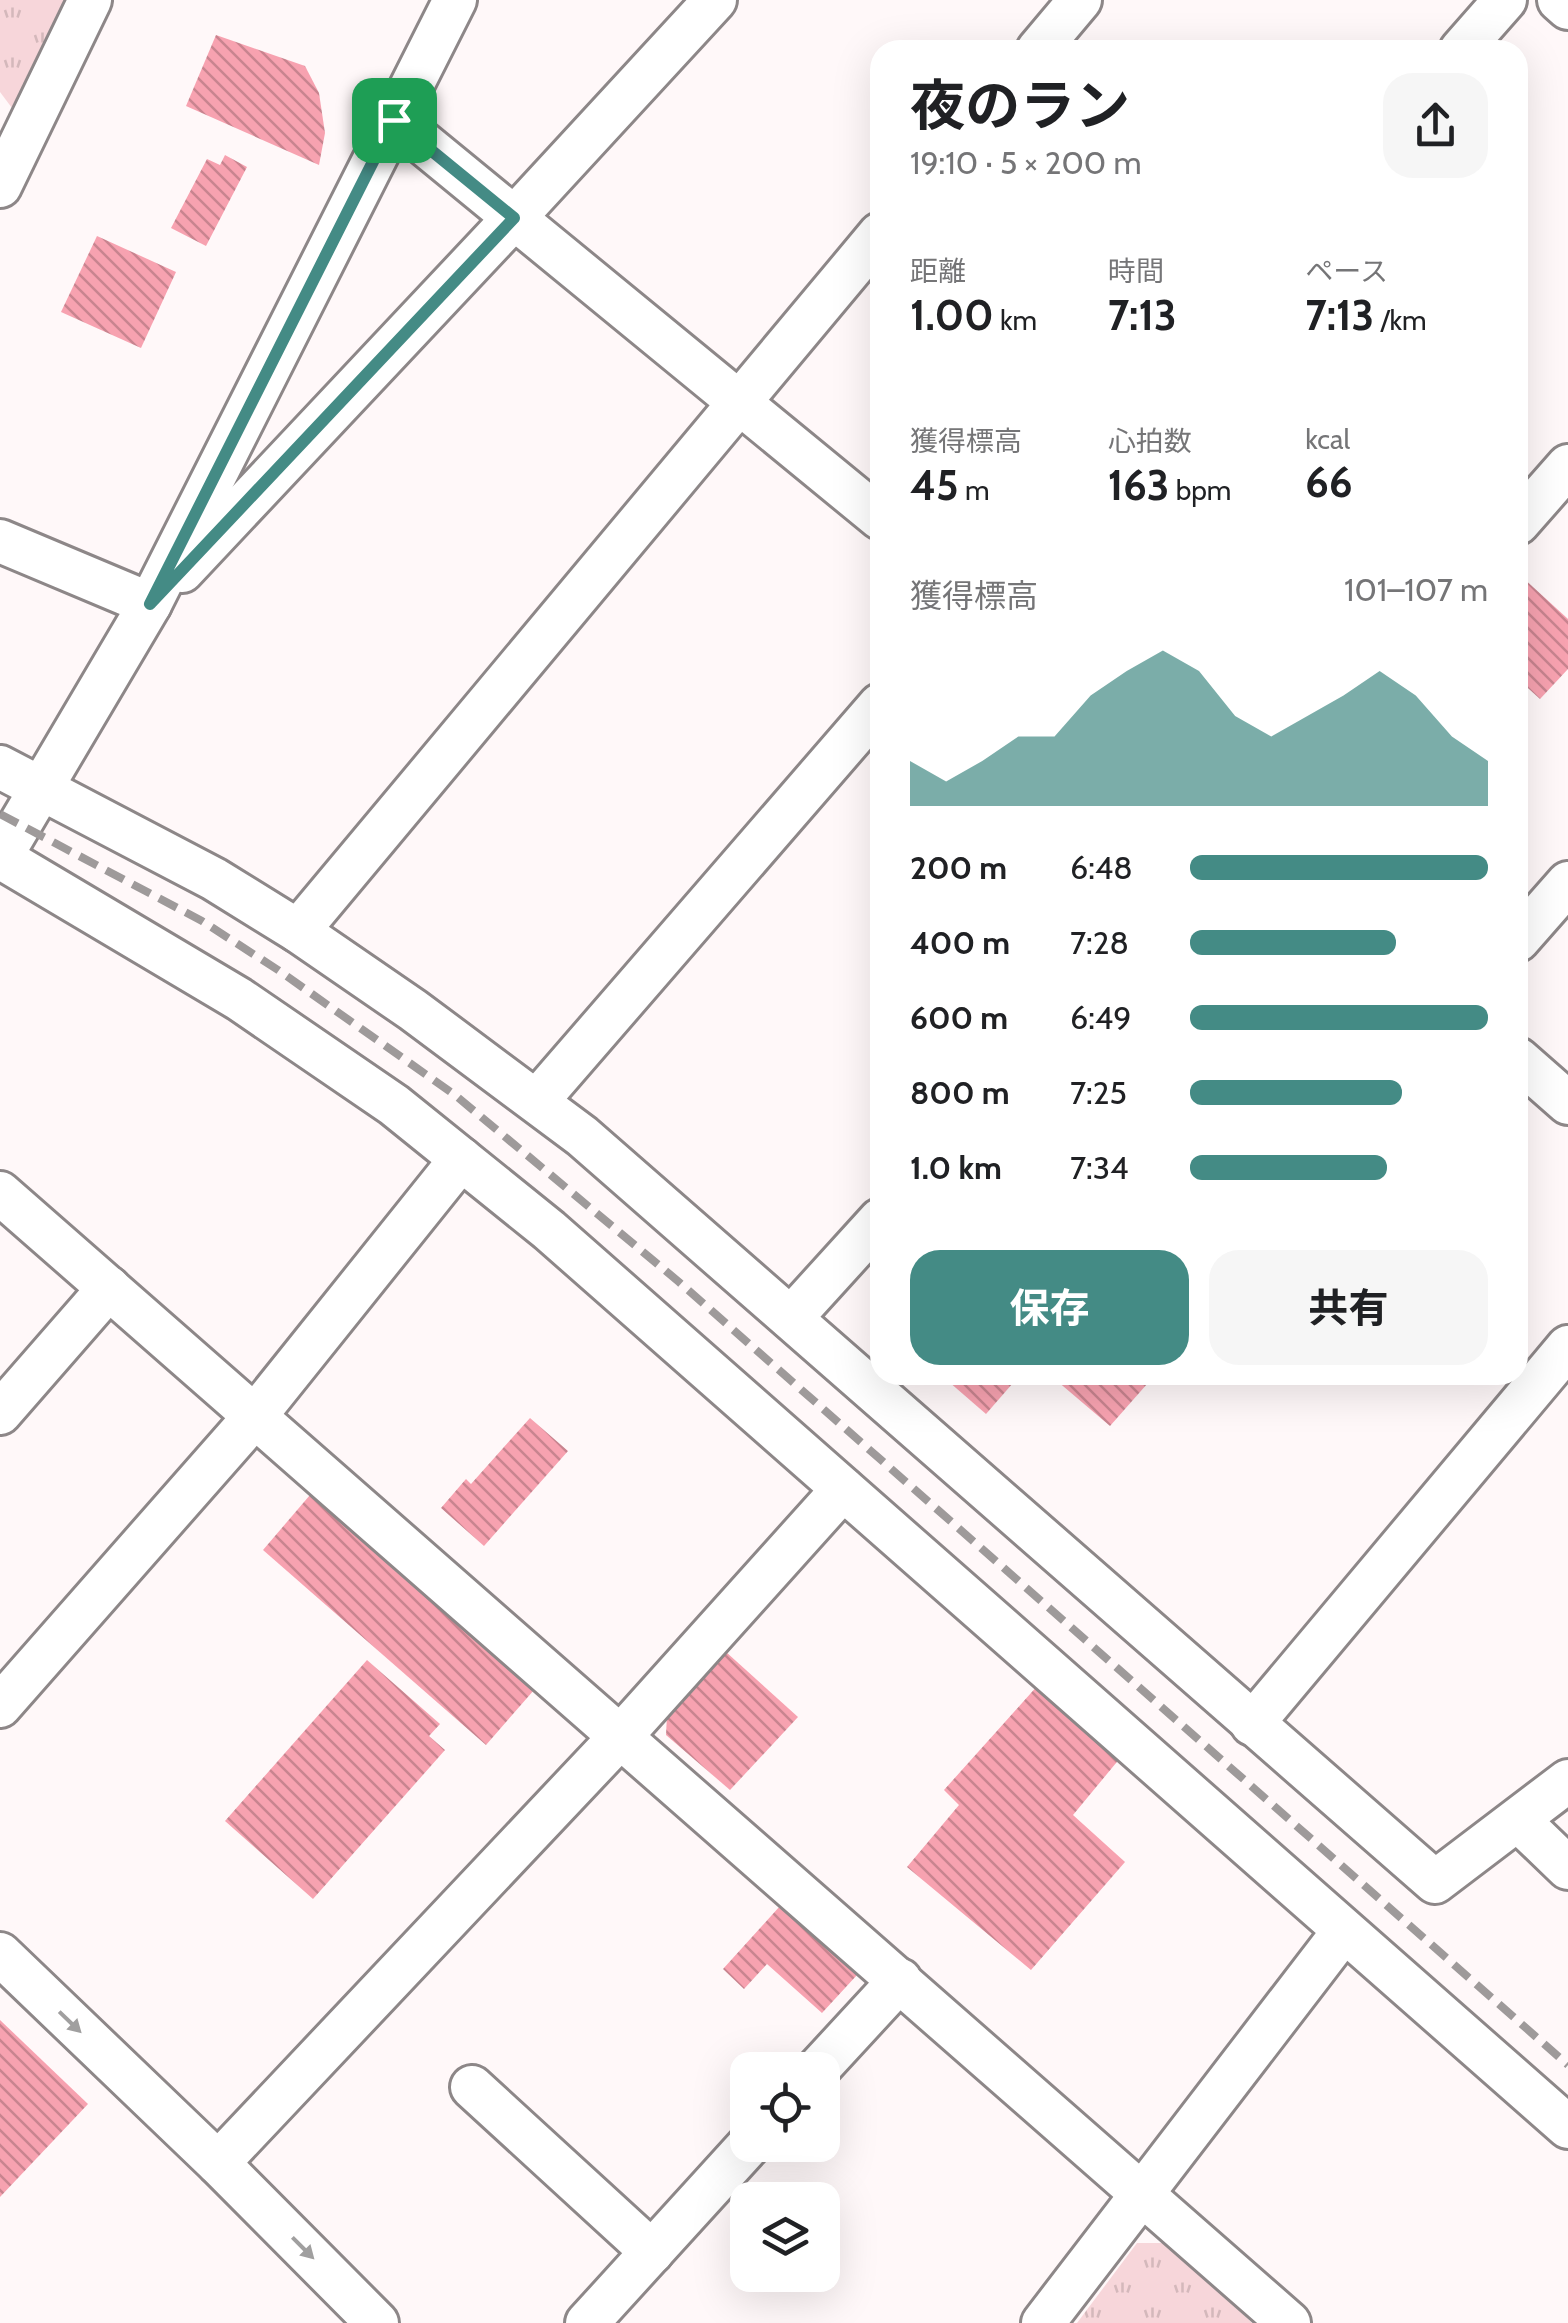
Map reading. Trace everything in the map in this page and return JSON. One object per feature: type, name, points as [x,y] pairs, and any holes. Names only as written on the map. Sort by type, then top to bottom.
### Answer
[{"type":"street","points":[[0,186],[11,128],[90,0]]},
{"type":"street","points":[[455,0],[150,604],[0,858],[238,999],[394,1104],[548,1230],[1568,2127]]},
{"type":"street","points":[[150,604],[715,0]]},
{"type":"street","points":[[1046,40],[1080,0]]},
{"type":"street","points":[[1470,40],[1505,0]]},
{"type":"street","points":[[1559,0],[1568,8]]},
{"type":"street","points":[[394,120],[870,510]]},
{"type":"street","points":[[298,930],[870,246]]},
{"type":"street","points":[[1528,512],[1568,466]]},
{"type":"street","points":[[0,542],[150,604]]},
{"type":"street","points":[[537,1102],[870,717]]},
{"type":"street","points":[[0,767],[214,878],[298,930],[582,1136],[1435,1882],[1568,1781]]},
{"type":"street","points":[[1528,929],[1568,884]]},
{"type":"street","points":[[1528,1069],[1568,1103]]},
{"type":"street","points":[[0,1706],[256,1416],[461,1159]]},
{"type":"street","points":[[0,1193],[1289,2323]]},
{"type":"street","points":[[790,1318],[870,1231]]},
{"type":"street","points":[[0,1413],[109,1288]]},
{"type":"street","points":[[1252,1724],[1522,1385]]},
{"type":"street","points":[[218,2163],[621,1736],[843,1490]]},
{"type":"street","points":[[1518,1820],[1568,1868]]},
{"type":"street","points":[[1043,2323],[1343,1932]]},
{"type":"street","points":[[0,1954],[378,2323]]},
{"type":"street","points":[[834,2052],[900,1980]]},
{"type":"street","points":[[472,2087],[652,2252]]},
{"type":"street","points":[[586,2323],[734,2162]]},
{"type":"green space","points":[[0,0],[79,0],[21,120],[0,92]]},
{"type":"green space","points":[[1137,2243],[1170,2243],[1252,2323],[1077,2323]]},
{"type":"building","points":[[216,35],[305,66],[319,93],[325,133],[319,165],[186,106]]},
{"type":"building","points":[[225,155],[247,167],[206,246],[171,228],[207,159],[220,165]]},
{"type":"building","points":[[97,236],[176,272],[141,348],[61,312]]},
{"type":"building","points":[[1528,582],[1568,619],[1568,669],[1540,699],[1528,688]]},
{"type":"building","points":[[953,1385],[1011,1385],[986,1414]]},
{"type":"building","points":[[1062,1385],[1146,1385],[1110,1426]]},
{"type":"building","points":[[530,1418],[568,1451],[484,1546],[441,1508],[466,1479],[471,1484]]},
{"type":"building","points":[[310,1495],[534,1690],[486,1745],[263,1550]]},
{"type":"building","points":[[726,1652],[798,1717],[730,1790],[666,1735],[667,1715]]},
{"type":"building","points":[[367,1660],[440,1724],[429,1736],[445,1750],[313,1899],[225,1821]]},
{"type":"building","points":[[1039,1684],[1121,1757],[1073,1815],[1125,1862],[1031,1970],[907,1867],[959,1805],[944,1790]]},
{"type":"building","points":[[780,1906],[857,1975],[822,2013],[767,1964],[744,1989],[723,1969]]},
{"type":"building","points":[[0,2020],[88,2104],[0,2197]]},
{"type":"railway","points":[[0,814],[202,921],[455,1095],[679,1282],[1568,2065]]},
{"type":"route","points":[[394,120],[514,218],[150,604],[212,483],[394,120]]}]
